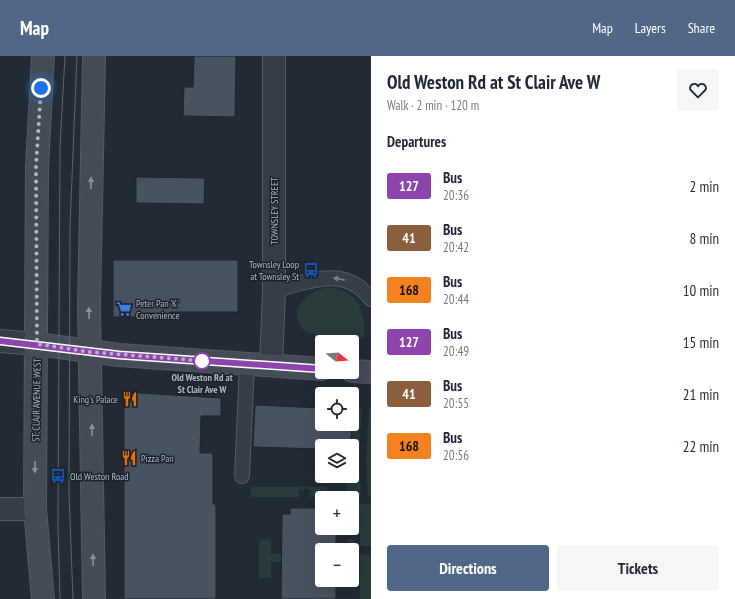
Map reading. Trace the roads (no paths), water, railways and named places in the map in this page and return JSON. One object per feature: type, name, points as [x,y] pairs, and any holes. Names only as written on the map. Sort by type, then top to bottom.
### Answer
[{"type":"main road","name":"ST. CLAIR AVENUE WEST","points":[[43,56],[36,167],[37,344],[35,509],[43,599]]},
{"type":"main road","points":[[94,56],[89,307],[94,599]]},
{"type":"main road","points":[[37,344],[90,352],[315,368]]},
{"type":"main road","points":[[359,371],[371,372]]},
{"type":"street","name":"TOWNSLEY STREET","points":[[271,365],[274,290],[274,56]]},
{"type":"street","points":[[0,341],[37,344]]},
{"type":"street","points":[[0,509],[35,509]]},
{"type":"lane","points":[[274,290],[330,277],[350,282],[358,286],[371,299]]},
{"type":"lane","points":[[242,476],[247,364]]},
{"type":"tram line","points":[[60,599],[58,526],[60,145],[65,56]]},
{"type":"tram line","points":[[73,599],[69,494],[70,226],[77,56]]},
{"type":"place","name":"Townsley Loop at Townsley St","points":[[311,270]]},
{"type":"place","name":"Peter Pan 'K' Convenience","points":[[124,309]]},
{"type":"place","name":"Old Weston Rd at St Clair Ave W","points":[[202,361]]},
{"type":"place","name":"King's Palace","points":[[130,399]]},
{"type":"place","name":"Pizza Pan","points":[[129,458]]},
{"type":"place","name":"Old Weston Road","points":[[58,476]]}]
